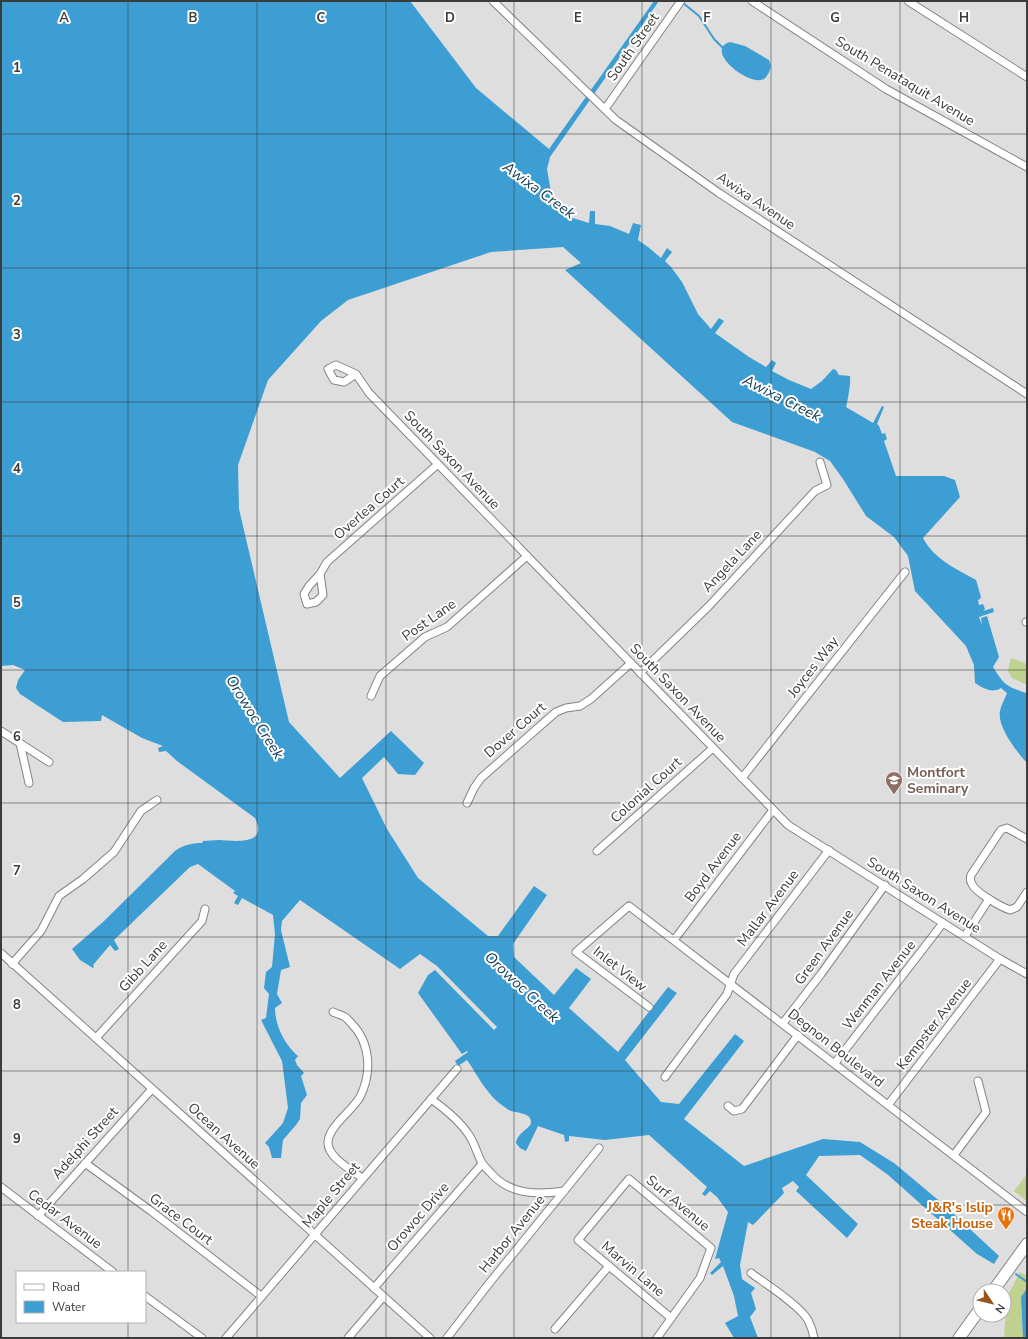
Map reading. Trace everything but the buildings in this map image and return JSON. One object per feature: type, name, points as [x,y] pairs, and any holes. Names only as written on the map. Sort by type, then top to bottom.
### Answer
[{"type":"main road","points":[[999,1283],[1027,1244]]},
{"type":"main road","points":[[959,1338],[972,1320]]},
{"type":"street","name":"Awixa Avenue","points":[[493,1],[616,120],[719,193],[1027,394]]},
{"type":"street","name":"South Street","points":[[605,109],[681,1]]},
{"type":"street","name":"South Penataquit Avenue","points":[[752,1],[886,89],[1027,167]]},
{"type":"street","points":[[908,1],[1027,77]]},
{"type":"street","name":"South Saxon Avenue","points":[[356,374],[370,393],[438,464],[788,825],[1000,959],[1027,974]]},
{"type":"street","name":"Angela Lane","points":[[640,673],[710,606],[815,491],[827,485],[820,462]]},
{"type":"street","name":"Overlea Court","points":[[320,574],[331,558],[438,464]]},
{"type":"street","name":"Post Lane","points":[[371,696],[380,676],[426,637],[447,627],[527,556]]},
{"type":"street","name":"Joyces Way","points":[[742,778],[905,572]]},
{"type":"street","name":"Dover Court","points":[[467,803],[474,788],[481,778],[556,712],[566,708],[580,706],[591,699],[631,663]]},
{"type":"street","points":[[1,731],[49,762]]},
{"type":"street","points":[[20,743],[28,783]]},
{"type":"street","name":"Colonial Court","points":[[597,851],[713,748]]},
{"type":"street","points":[[12,964],[40,931],[59,896],[83,880],[114,852],[141,811],[157,800]]},
{"type":"street","name":"Boyd Avenue","points":[[674,940],[773,810]]},
{"type":"street","points":[[1027,839],[1007,828],[1001,830],[972,875],[971,881],[973,887],[1005,909],[1013,909],[1017,907],[1027,892]]},
{"type":"street","name":"Mallar Avenue","points":[[665,1077],[727,994],[734,974],[829,850]]},
{"type":"street","name":"Green Avenue","points":[[782,1023],[821,974],[885,885]]},
{"type":"street","points":[[965,936],[989,899]]},
{"type":"street","name":"Degnon Boulevard","points":[[576,952],[629,906],[1027,1212]]},
{"type":"street","name":"Gibb Lane","points":[[96,1038],[202,921],[205,909]]},
{"type":"street","name":"Wenman Avenue","points":[[835,1063],[943,922]]},
{"type":"street","name":"Inlet View","points":[[576,952],[649,1008]]},
{"type":"street","name":"Ocean Avenue","points":[[1,953],[430,1338]]},
{"type":"street","name":"Kempster Avenue","points":[[888,1104],[1000,959]]},
{"type":"street","points":[[333,1012],[345,1017],[356,1027],[364,1042],[368,1055],[368,1070],[365,1084],[359,1097],[334,1129],[328,1142],[330,1152],[362,1178]]},
{"type":"street","points":[[728,1106],[734,1110],[742,1109],[798,1035]]},
{"type":"street","name":"Maple Street","points":[[226,1338],[457,1069]]},
{"type":"street","points":[[954,1155],[986,1112],[978,1081]]},
{"type":"street","name":"Adelphi Street","points":[[38,1216],[152,1089]]},
{"type":"street","points":[[431,1099],[450,1114],[469,1134],[476,1147],[482,1164],[502,1184],[512,1189],[531,1193],[545,1194],[564,1191]]},
{"type":"street","name":"Harbor Avenue","points":[[447,1338],[487,1286],[599,1148]]},
{"type":"street","name":"Grace Court","points":[[85,1163],[151,1211],[261,1296]]},
{"type":"street","name":"Orowoc Drive","points":[[374,1288],[482,1164]]},
{"type":"street","name":"Surf Avenue","points":[[578,1240],[629,1179],[711,1248],[700,1278],[671,1318]]},
{"type":"street","name":"Cedar Avenue","points":[[1,1187],[112,1271]]},
{"type":"street","name":"Marvin Lane","points":[[578,1240],[671,1318]]},
{"type":"street","points":[[555,1329],[609,1266]]},
{"type":"street","points":[[751,1273],[798,1308],[807,1319],[814,1338]]},
{"type":"street","points":[[146,1297],[202,1338]]},
{"type":"street","points":[[348,1338],[384,1297]]},
{"type":"street","points":[[658,1338],[671,1318]]},
{"type":"green space","points":[[1011,658],[1027,664],[1027,685],[1012,678],[1008,671]]},
{"type":"green space","points":[[1027,1174],[1027,1201],[1014,1191]]},
{"type":"green space","points":[[1020,1272],[1027,1276],[1027,1288],[1021,1297],[1023,1338],[1004,1338],[1005,1323],[1012,1323],[1012,1287]]},
{"type":"water","name":"Awixa Creek","points":[[1,1],[410,1],[476,88],[549,149],[654,1],[659,1],[550,157],[547,169],[552,198],[558,210],[563,215],[589,223],[590,211],[595,211],[595,224],[610,226],[629,234],[633,223],[641,225],[638,240],[661,258],[667,248],[672,252],[665,261],[682,282],[698,314],[711,329],[719,318],[724,321],[715,333],[766,367],[772,360],[776,363],[772,371],[811,389],[822,381],[833,369],[836,370],[839,375],[850,376],[846,407],[873,423],[882,406],[884,407],[877,424],[882,434],[885,433],[887,439],[884,441],[896,476],[944,476],[955,480],[960,497],[923,538],[933,552],[946,563],[976,580],[981,597],[978,600],[979,605],[983,604],[985,609],[983,611],[993,608],[994,612],[979,617],[982,625],[981,618],[987,616],[999,657],[993,667],[1003,682],[1010,687],[1027,693],[1027,763],[1009,739],[1000,717],[1001,706],[1007,693],[1001,688],[998,690],[991,690],[975,683],[974,665],[966,646],[915,591],[908,556],[894,537],[866,516],[830,461],[815,452],[732,422],[565,270],[581,263],[563,247],[491,252],[348,300],[321,321],[268,380],[238,465],[239,509],[289,722],[340,778],[391,731],[424,763],[415,775],[398,774],[384,757],[362,778],[387,829],[418,878],[488,936],[498,936],[534,886],[547,895],[513,944],[514,957],[554,995],[576,968],[591,979],[569,1008],[618,1052],[668,987],[677,993],[625,1060],[661,1102],[679,1104],[735,1034],[744,1041],[684,1119],[744,1166],[823,1139],[860,1142],[894,1163],[943,1204],[999,1256],[994,1264],[977,1254],[887,1174],[860,1155],[819,1156],[806,1175],[858,1224],[847,1238],[796,1191],[799,1187],[793,1181],[782,1188],[784,1193],[753,1225],[748,1222],[740,1265],[742,1279],[755,1288],[751,1293],[756,1309],[750,1317],[758,1338],[734,1338],[725,1323],[738,1316],[734,1296],[723,1266],[712,1275],[710,1273],[721,1262],[719,1258],[715,1259],[728,1212],[717,1197],[710,1191],[705,1196],[702,1194],[707,1187],[649,1135],[605,1140],[569,1136],[569,1141],[565,1142],[564,1135],[538,1126],[526,1151],[520,1148],[516,1143],[517,1139],[529,1127],[531,1122],[529,1117],[524,1114],[511,1111],[497,1102],[483,1085],[467,1060],[458,1066],[455,1061],[468,1052],[467,1051],[462,1054],[418,993],[428,975],[435,970],[494,1030],[497,1027],[437,966],[420,954],[400,969],[300,900],[282,921],[281,930],[290,967],[281,970],[277,994],[282,1003],[275,1008],[275,1015],[285,1041],[298,1056],[295,1060],[297,1065],[304,1073],[301,1076],[307,1095],[301,1103],[300,1119],[283,1140],[281,1158],[272,1158],[269,1147],[265,1143],[283,1123],[288,1108],[282,1061],[261,1020],[266,1018],[269,994],[264,988],[266,972],[272,967],[275,934],[273,915],[242,898],[238,905],[234,903],[238,896],[233,893],[235,891],[198,864],[190,867],[114,940],[119,949],[115,951],[110,945],[93,965],[93,968],[80,960],[72,949],[103,922],[176,850],[195,843],[202,843],[203,841],[248,840],[254,838],[258,827],[255,818],[177,761],[166,751],[159,752],[158,748],[163,746],[142,738],[102,715],[101,721],[63,722],[20,694],[16,688],[18,680],[25,670],[13,665],[1,666]]},
{"type":"water","points":[[730,42],[745,46],[769,60],[771,66],[769,73],[764,79],[757,80],[749,78],[731,66],[725,59],[722,52],[723,46]]},
{"type":"water","points":[[1027,1288],[1027,1338],[1023,1338],[1021,1297]]},
{"type":"waterway","points":[[683,3],[699,16],[714,39],[723,48]]},
{"type":"waterway","name":"Orowoc Creek","points":[[1016,1274],[1027,1282]]},
{"type":"place","name":"Montfort Seminary","points":[[894,795]]},
{"type":"place","name":"J&R's Islip Steak House","points":[[1006,1230]]}]
